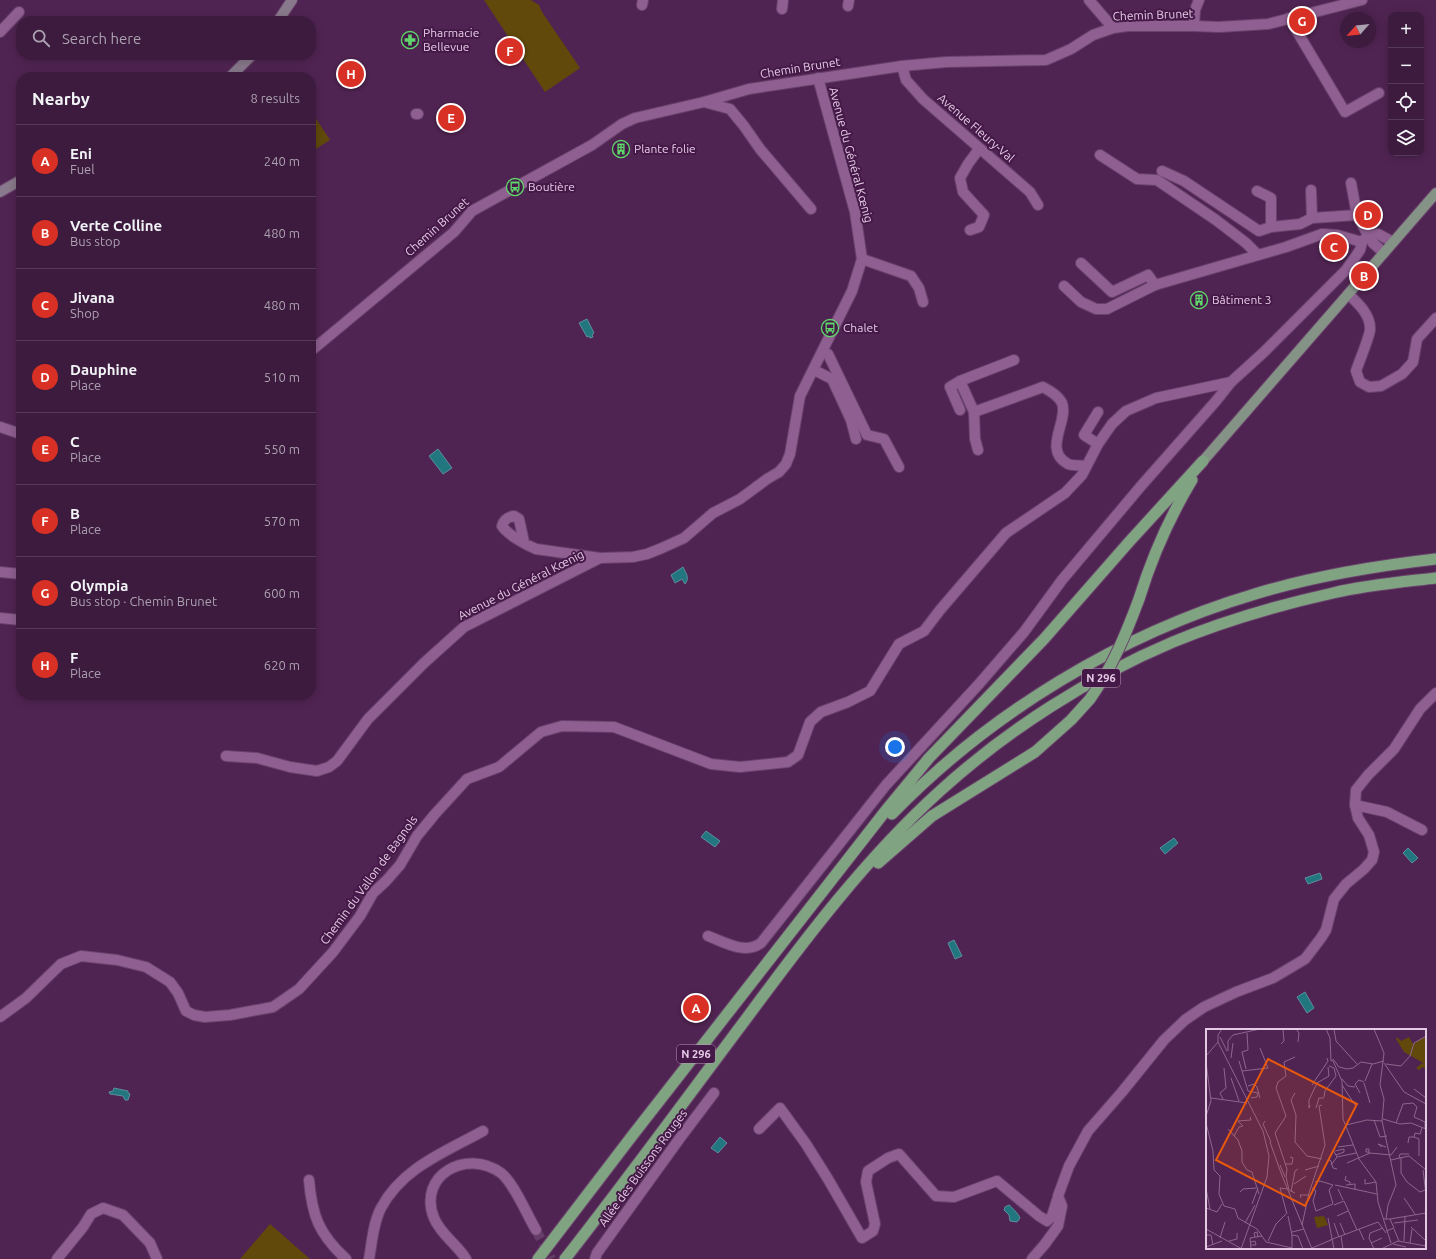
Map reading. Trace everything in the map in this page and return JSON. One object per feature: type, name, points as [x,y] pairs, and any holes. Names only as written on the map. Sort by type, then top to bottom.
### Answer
[{"type":"highway","points":[[833,904],[932,816],[1035,752],[1066,725],[1090,699],[1111,665],[1121,645],[1139,599],[1151,561],[1162,535],[1203,461]]},
{"type":"highway","points":[[856,851],[929,758],[1044,639],[1129,542],[1203,461]]},
{"type":"highway","name":"N 296","points":[[538,1259],[637,1130],[856,851],[927,779],[966,747],[1008,715],[1053,685],[1104,656],[1152,632],[1201,611],[1309,579],[1363,569],[1436,559]]},
{"type":"highway","name":"N 296","points":[[565,1259],[593,1224],[833,904],[901,829],[940,791],[969,766],[1036,717],[1080,689],[1119,668],[1174,642],[1268,609],[1336,592],[1436,578]]},
{"type":"highway","name":"N 296","points":[[570,1259],[593,1224]]},
{"type":"main road","points":[[281,16],[291,1]]},
{"type":"main road","points":[[235,72],[247,60]]},
{"type":"main road","points":[[0,192],[16,183]]},
{"type":"main road","points":[[1203,461],[1436,193]]},
{"type":"street","points":[[1089,0],[1113,28]]},
{"type":"street","points":[[1194,26],[1195,10],[1199,0]]},
{"type":"street","name":"Chemin Brunet","points":[[316,346],[454,232],[472,211],[592,145],[622,124],[635,118],[704,102],[749,89],[902,66],[946,62],[1046,60],[1071,49],[1093,36],[1113,28],[1128,26],[1219,27],[1268,24],[1362,0]]},
{"type":"street","points":[[0,32],[19,12]]},
{"type":"street","points":[[1289,18],[1346,112],[1380,93]]},
{"type":"street","name":"Avenue Fleury-Val","points":[[902,66],[906,80],[928,104],[1030,192],[1038,205]]},
{"type":"street","name":"Avenue du Général Kœnig","points":[[524,542],[528,546],[536,549],[600,558],[633,557],[662,548],[684,538],[713,513],[740,498],[779,472],[786,464],[790,454],[800,396],[852,291],[862,259],[855,212],[818,78]]},
{"type":"street","points":[[704,102],[730,109],[760,149],[811,209]]},
{"type":"street","points":[[970,230],[979,227],[984,215],[964,192],[960,178],[979,149]]},
{"type":"street","points":[[1100,155],[1137,179],[1157,180],[1216,220],[1246,243],[1258,255]]},
{"type":"street","points":[[1162,171],[1184,181],[1259,231],[1271,227],[1300,224],[1312,218],[1357,215]]},
{"type":"street","points":[[708,936],[738,947],[751,948],[761,943],[886,785],[979,684],[1019,638],[1062,580],[1231,382],[1264,352],[1346,270],[1360,250],[1365,239],[1357,215],[1351,183]]},
{"type":"street","points":[[1311,190],[1312,218]]},
{"type":"street","points":[[1256,191],[1270,198],[1271,227]]},
{"type":"street","points":[[1064,286],[1082,302],[1096,309],[1107,308],[1155,285],[1286,247],[1322,234],[1365,239],[1373,243],[1384,253]]},
{"type":"street","points":[[1365,239],[1378,234],[1393,242]]},
{"type":"street","points":[[862,259],[911,276],[919,288],[923,302]]},
{"type":"street","points":[[1081,263],[1112,292],[1148,275],[1155,285]]},
{"type":"street","points":[[1348,294],[1356,301],[1368,316],[1370,330],[1356,371],[1360,382],[1368,387],[1381,386],[1402,374],[1413,362],[1417,339],[1436,318]]},
{"type":"street","points":[[822,353],[828,354],[867,435],[884,439],[899,466]]},
{"type":"street","points":[[960,410],[950,387],[960,380],[1014,360]]},
{"type":"street","points":[[814,370],[832,379],[851,420],[856,439]]},
{"type":"street","points":[[960,380],[974,412],[975,439],[978,450]]},
{"type":"street","name":"Chemin du Vallon de Bagnols","points":[[0,1017],[26,998],[61,964],[82,956],[117,960],[146,967],[170,982],[178,993],[186,1011],[194,1015],[205,1017],[230,1015],[273,1007],[299,989],[333,952],[360,916],[373,893],[400,865],[417,836],[467,779],[499,767],[541,732],[562,726],[614,727],[711,764],[740,767],[788,762],[798,755],[810,722],[821,712],[848,702],[870,691],[899,644],[924,631],[940,610],[1006,533],[1065,493],[1082,475],[1098,444],[1112,424],[1126,411],[1156,398],[1231,382]]},
{"type":"street","points":[[974,412],[1043,387],[1054,393],[1062,403],[1063,412],[1056,443],[1060,457],[1069,465],[1086,466]]},
{"type":"street","points":[[1098,412],[1084,436],[1098,444]]},
{"type":"street","points":[[0,427],[16,432]]},
{"type":"street","name":"Avenue du Général Kœnig","points":[[226,756],[257,758],[290,767],[317,771],[329,767],[337,760],[368,719],[424,663],[464,627],[600,558]]},
{"type":"street","points":[[0,572],[16,574]]},
{"type":"street","points":[[0,618],[16,620]]},
{"type":"street","points":[[760,1129],[780,1108],[828,1178],[862,1238],[873,1231],[875,1224],[866,1182],[868,1171],[888,1158],[899,1154],[936,1196],[954,1197],[997,1181],[1046,1221],[1052,1216],[1068,1166],[1088,1131],[1164,1040],[1185,1020],[1204,1007],[1236,992],[1273,978],[1305,959],[1321,938],[1326,930],[1334,899],[1346,884],[1372,860],[1374,852],[1369,835],[1358,818],[1355,805],[1356,790],[1368,775],[1394,749],[1420,708],[1436,693]]},
{"type":"street","points":[[1355,805],[1387,812],[1422,830]]},
{"type":"street","name":"Allée des Buissons Rouges","points":[[595,1259],[597,1253],[629,1208],[714,1093]]},
{"type":"street","points":[[369,1259],[377,1219],[381,1208],[396,1186],[408,1174],[421,1165],[483,1131]]},
{"type":"street","points":[[466,1259],[440,1229],[431,1207],[431,1195],[436,1182],[448,1169],[457,1165],[469,1163],[482,1164],[501,1173],[512,1186],[536,1230]]},
{"type":"street","points":[[309,1180],[310,1197],[314,1215],[319,1226],[325,1236],[346,1259]]},
{"type":"street","points":[[1032,1259],[1058,1226],[1062,1206],[1058,1196]]},
{"type":"street","points":[[57,1259],[83,1227],[91,1214],[103,1208],[123,1215],[150,1243],[157,1259]]},
{"type":"shaded area","points":[[484,0],[531,0],[539,5],[542,12],[580,68],[545,92]]},
{"type":"shaded area","points":[[316,119],[330,140],[316,149]]},
{"type":"shaded area","points":[[587,319],[594,333],[592,335],[593,337],[590,338],[589,336],[587,337],[579,323]]},
{"type":"shaded area","points":[[438,449],[452,468],[443,474],[429,456]]},
{"type":"shaded area","points":[[683,567],[687,576],[685,584],[682,579],[675,583],[671,575]]},
{"type":"shaded area","points":[[706,831],[720,841],[715,847],[701,837]]},
{"type":"shaded area","points":[[1174,838],[1178,843],[1165,854],[1160,848]]},
{"type":"shaded area","points":[[1408,848],[1418,858],[1412,863],[1403,853]]},
{"type":"shaded area","points":[[1320,873],[1322,879],[1308,884],[1305,878]]},
{"type":"shaded area","points":[[954,940],[962,956],[955,959],[948,943]]},
{"type":"shaded area","points":[[1305,992],[1314,1008],[1307,1013],[1297,997]]},
{"type":"shaded area","points":[[114,1088],[128,1091],[130,1094],[128,1100],[125,1100],[123,1096],[110,1094],[109,1092],[113,1091]]},
{"type":"shaded area","points":[[720,1137],[727,1143],[718,1153],[711,1148]]},
{"type":"shaded area","points":[[1009,1205],[1020,1218],[1017,1222],[1010,1221],[1009,1215],[1004,1210],[1005,1207]]},
{"type":"shaded area","points":[[270,1224],[310,1259],[240,1259]]},
{"type":"tunnel","points":[[536,1230],[551,1259]]},
{"type":"place","name":"Olympia","points":[[1302,21]]},
{"type":"place","name":"Pharmacie Bellevue","points":[[410,40]]},
{"type":"place","name":"B","points":[[510,51]]},
{"type":"place","name":"F","points":[[351,74]]},
{"type":"place","name":"C","points":[[451,118]]},
{"type":"place","name":"Plante folie","points":[[621,149]]},
{"type":"place","name":"Boutière","points":[[515,187]]},
{"type":"place","name":"Dauphine","points":[[1368,215]]},
{"type":"place","name":"Jivana","points":[[1334,247]]},
{"type":"place","name":"Verte Colline","points":[[1364,276]]},
{"type":"place","name":"Bâtiment 3","points":[[1199,300]]},
{"type":"place","name":"Chalet","points":[[830,328]]},
{"type":"place","name":"Eni","points":[[696,1008]]}]
